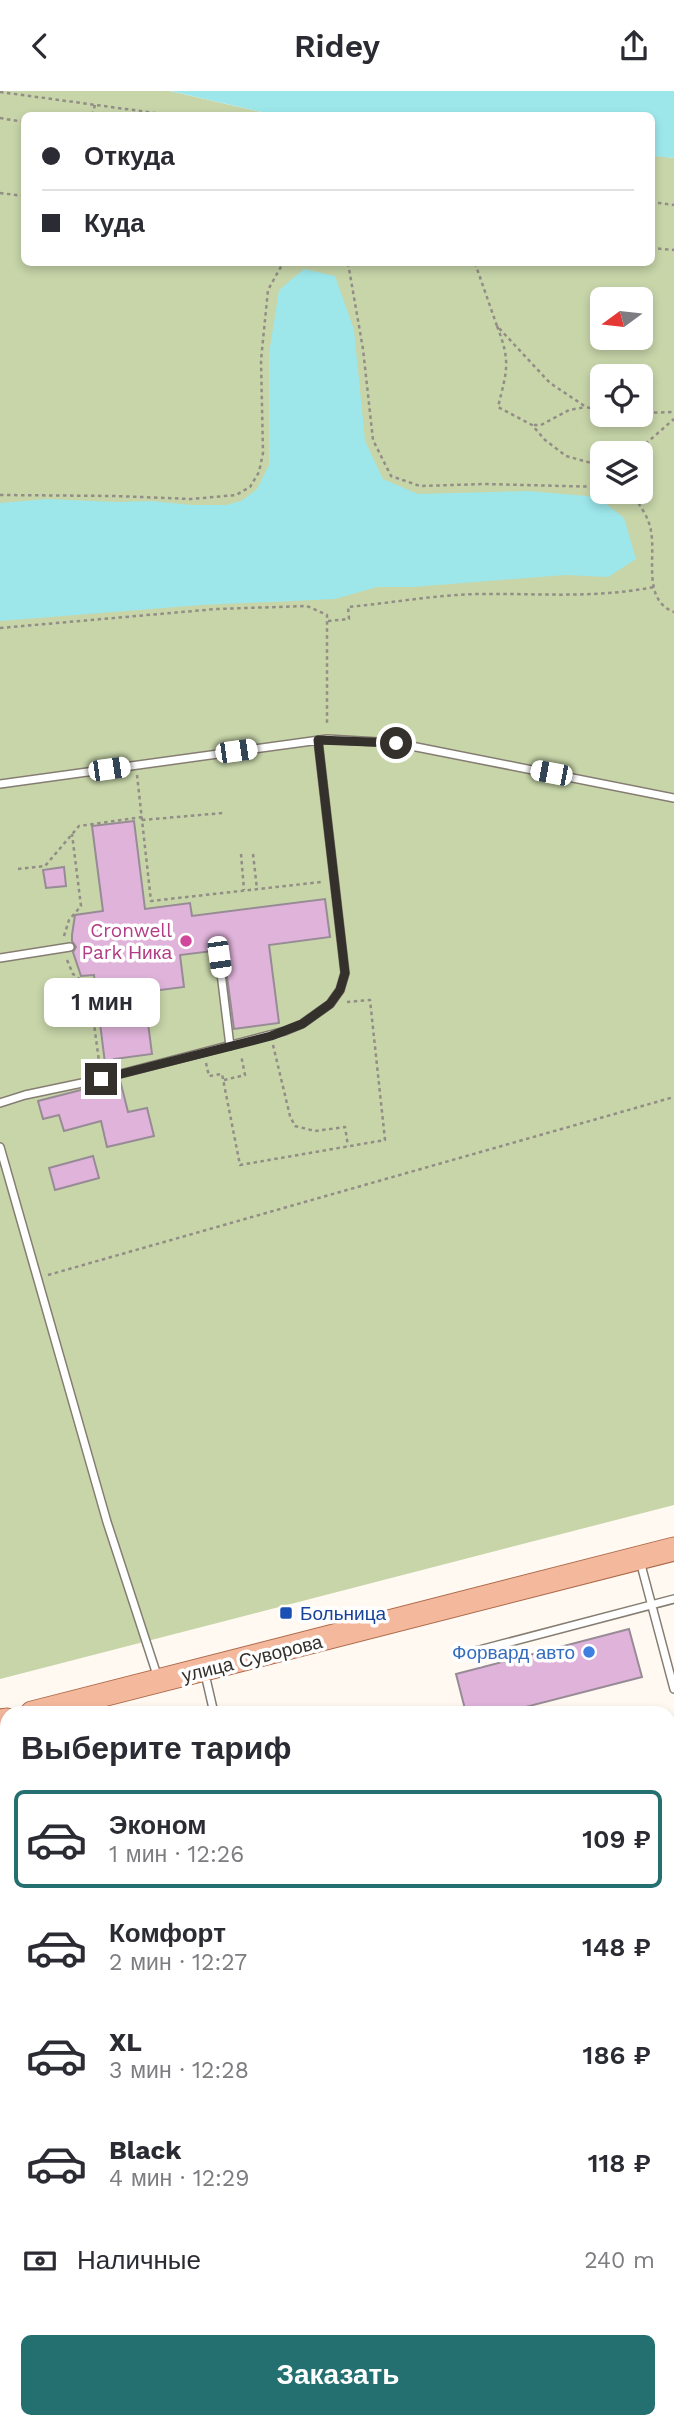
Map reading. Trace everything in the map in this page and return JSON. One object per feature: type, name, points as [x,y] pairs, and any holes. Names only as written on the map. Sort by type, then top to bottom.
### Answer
[{"type":"main road","name":"улица Суворова","points":[[61,1706],[674,1549]]},
{"type":"lane","points":[[0,1103],[271,1036],[302,1024],[330,1004],[340,990],[345,973],[323,739]]},
{"type":"lane","points":[[0,785],[323,739],[396,743],[674,798]]},
{"type":"lane","points":[[0,958],[67,948]]},
{"type":"lane","points":[[219,957],[234,1045]]},
{"type":"lane","points":[[0,1147],[3,1168],[38,1278],[107,1522],[159,1682]]},
{"type":"lane","points":[[640,1558],[674,1689]]},
{"type":"lane","points":[[468,1653],[674,1599]]},
{"type":"lane","points":[[204,1670],[212,1706]]},
{"type":"path","points":[[0,92],[148,112]]},
{"type":"path","points":[[93,112],[95,105]]},
{"type":"path","points":[[0,118],[21,122]]},
{"type":"path","points":[[0,193],[21,195]]},
{"type":"path","points":[[655,203],[674,205]]},
{"type":"path","points":[[655,248],[674,250]]},
{"type":"path","points":[[0,495],[217,499],[236,495],[250,487],[259,472],[263,453],[261,360],[268,290],[281,266]]},
{"type":"path","points":[[349,266],[363,349],[373,440],[391,476],[420,486],[485,484],[590,487]]},
{"type":"path","points":[[476,266],[504,346],[508,367],[498,407],[532,425],[545,440],[566,456],[590,462]]},
{"type":"path","points":[[497,325],[550,383],[590,408]]},
{"type":"path","points":[[532,425],[541,425],[569,410],[586,407]]},
{"type":"path","points":[[653,413],[674,412]]},
{"type":"path","points":[[649,441],[674,419]]},
{"type":"path","points":[[639,504],[651,529],[657,599],[674,612]]},
{"type":"path","points":[[327,621],[349,619],[348,607],[475,594],[552,596],[629,592],[654,587]]},
{"type":"path","points":[[0,628],[216,609],[307,606],[327,615],[323,739]]},
{"type":"path","points":[[136,766],[151,901],[335,880]]},
{"type":"path","points":[[18,869],[45,866],[79,827],[142,818],[223,813]]},
{"type":"path","points":[[72,834],[81,906],[69,920],[64,933],[67,962],[73,974],[89,986],[101,1079]]},
{"type":"path","points":[[253,853],[257,889]]},
{"type":"path","points":[[241,854],[244,890]]},
{"type":"path","points":[[28,868],[28,873]]},
{"type":"path","points":[[203,1052],[209,1076],[222,1074],[224,1080],[240,1165],[384,1140],[370,1000],[330,1004]]},
{"type":"path","points":[[271,1036],[290,1116],[295,1126],[315,1131],[345,1128],[348,1146]]},
{"type":"path","points":[[224,1080],[245,1075],[234,1045]]},
{"type":"path","points":[[38,1278],[674,1097]]},
{"type":"green space","points":[[0,91],[170,91],[262,112],[21,112],[21,266],[655,266],[655,156],[674,158],[674,1505],[0,1679]]},
{"type":"water","points":[[170,91],[674,91],[674,158],[655,156],[655,112],[262,112]]},
{"type":"water","points":[[304,269],[335,276],[354,330],[365,441],[383,479],[418,494],[529,491],[590,496],[590,504],[606,504],[624,518],[636,559],[608,577],[565,575],[412,587],[377,587],[335,599],[201,605],[0,621],[0,503],[47,499],[227,505],[243,500],[257,489],[269,465],[269,354],[279,290]]},
{"type":"building","name":"Cronwell Park Ника","points":[[134,821],[145,909],[190,903],[192,916],[325,899],[330,937],[269,945],[279,1023],[234,1029],[224,954],[220,950],[180,955],[184,987],[144,992],[152,1054],[114,1059],[117,1069],[106,1071],[94,975],[81,976],[73,952],[76,947],[72,935],[75,915],[103,911],[92,826]]},
{"type":"building","points":[[64,867],[66,886],[46,888],[43,870]]},
{"type":"building","points":[[120,1080],[128,1112],[147,1108],[154,1136],[107,1147],[101,1121],[64,1131],[59,1115],[43,1119],[38,1101]]},
{"type":"building","points":[[93,1156],[99,1178],[55,1190],[49,1168]]},
{"type":"building","name":"Форвард авто","points":[[629,1629],[642,1677],[529,1706],[464,1706],[456,1674]]},
{"type":"place","name":"Cronwell Park Ника","points":[[186,941]]},
{"type":"place","name":"Больница","points":[[286,1613]]},
{"type":"place","name":"Форвард авто","points":[[589,1652]]},
{"type":"route","points":[[101,1079],[271,1036],[302,1024],[330,1004],[340,990],[345,973],[318,740],[396,743]]}]
